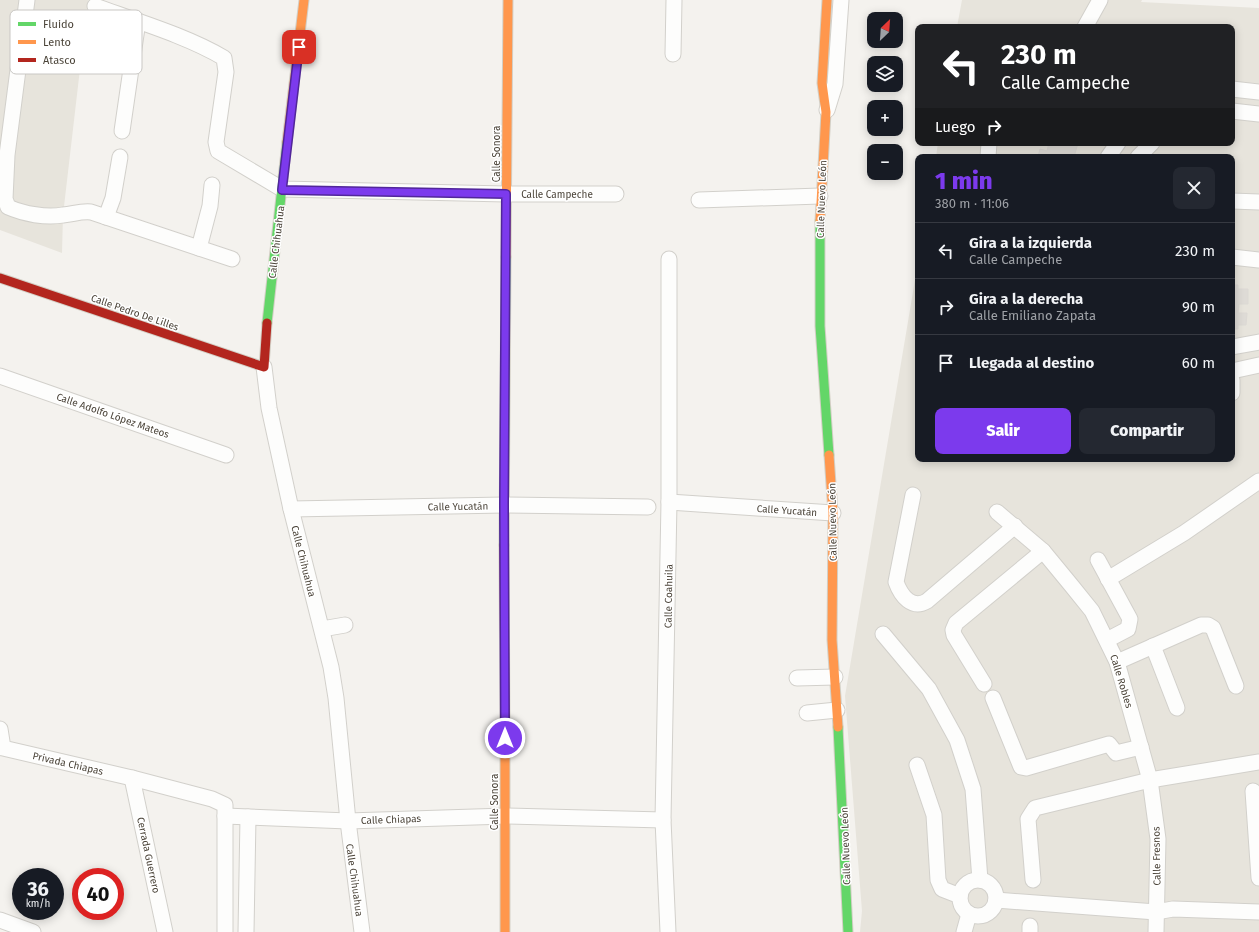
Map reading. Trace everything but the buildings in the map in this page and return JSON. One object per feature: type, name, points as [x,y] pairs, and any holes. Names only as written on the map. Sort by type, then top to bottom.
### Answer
[{"type":"street","points":[[26,10],[27,0]]},
{"type":"street","name":"Calle Chihuahua","points":[[304,0],[267,308],[264,367],[269,408],[291,509],[322,629],[336,698],[348,821],[362,932]]},
{"type":"street","name":"Calle Sonora","points":[[505,932],[506,816],[504,505],[508,0]]},
{"type":"street","points":[[673,54],[674,0]]},
{"type":"street","name":"Calle Nuevo León","points":[[827,0],[822,83],[826,112],[820,196],[820,326],[833,513],[832,640],[843,804],[848,932]]},
{"type":"street","name":"Calle Nuevo León","points":[[826,112],[835,84],[841,0]]},
{"type":"street","points":[[1087,24],[1100,0]]},
{"type":"street","points":[[95,6],[106,10]]},
{"type":"street","points":[[142,23],[212,51],[224,58],[226,72],[216,142],[218,151],[282,190]]},
{"type":"street","points":[[16,74],[4,155],[5,199],[8,207],[18,212],[56,216],[80,210],[91,212],[232,259]]},
{"type":"street","points":[[122,131],[130,74]]},
{"type":"street","points":[[1235,89],[1259,92]]},
{"type":"street","points":[[1235,111],[1259,114]]},
{"type":"street","points":[[1141,154],[1149,146]]},
{"type":"street","points":[[106,217],[113,198],[120,157]]},
{"type":"street","points":[[199,248],[208,213],[212,185]]},
{"type":"street","name":"Calle Campeche","points":[[282,190],[506,194],[616,194]]},
{"type":"street","points":[[699,200],[820,196]]},
{"type":"street","points":[[1235,201],[1259,202]]},
{"type":"street","points":[[1235,257],[1259,260]]},
{"type":"street","name":"Calle Coahuila","points":[[668,932],[663,820],[669,502],[669,259]]},
{"type":"street","name":"Calle Pedro De Lilles","points":[[0,278],[264,367]]},
{"type":"street","points":[[1235,346],[1259,342]]},
{"type":"street","points":[[1235,370],[1259,365]]},
{"type":"street","name":"Calle Adolfo López Mateos","points":[[0,376],[226,455]]},
{"type":"street","points":[[1108,579],[1184,533],[1259,481]]},
{"type":"street","points":[[913,495],[896,582],[899,592],[905,599],[914,604],[922,604],[927,601],[1015,526]]},
{"type":"street","name":"Calle Yucatán","points":[[669,502],[833,513]]},
{"type":"street","name":"Calle Yucatán","points":[[291,509],[504,505],[648,507]]},
{"type":"street","name":"Calle Robles","points":[[997,512],[1043,551],[1092,612],[1117,662],[1150,780]]},
{"type":"street","points":[[984,684],[954,635],[953,630],[956,623],[1043,551]]},
{"type":"street","points":[[1098,560],[1130,619],[1128,629],[1107,640]]},
{"type":"street","points":[[322,629],[345,625]]},
{"type":"street","points":[[1117,662],[1201,625],[1208,625],[1213,628],[1236,686]]},
{"type":"street","points":[[883,634],[929,689],[957,740],[973,789],[980,880]]},
{"type":"street","points":[[1153,646],[1177,708]]},
{"type":"street","points":[[797,678],[835,677]]},
{"type":"street","points":[[993,698],[1020,767],[1026,768],[1109,744],[1116,754],[1141,747]]},
{"type":"street","points":[[807,713],[837,710]]},
{"type":"street","name":"Privada Chiapas","points":[[0,729],[3,748],[132,778]]},
{"type":"street","points":[[1034,880],[1028,819],[1035,808],[1150,780],[1259,762]]},
{"type":"street","points":[[917,765],[934,815],[938,880],[942,889],[960,896]]},
{"type":"street","points":[[132,778],[212,799],[225,805],[225,932]]},
{"type":"street","name":"Cerrada Guerrero","points":[[132,778],[165,932]]},
{"type":"street","name":"Calle Fresnos","points":[[1150,780],[1158,839],[1156,932]]},
{"type":"street","points":[[1253,791],[1259,878]]},
{"type":"street","name":"Calle Chiapas","points":[[225,816],[348,821],[506,816],[663,820]]},
{"type":"street","points":[[246,932],[248,817]]},
{"type":"street","points":[[980,880],[992,886],[996,900],[989,912],[983,915],[969,914],[964,909],[960,896],[962,889],[967,884],[980,880]]},
{"type":"street","points":[[996,900],[1156,912],[1173,909],[1259,912]]},
{"type":"street","points":[[964,932],[969,914]]},
{"type":"street","points":[[0,920],[33,932]]},
{"type":"shaded area","points":[[0,0],[88,0],[87,10],[10,10],[10,74],[79,74],[63,215],[62,253],[0,230]]},
{"type":"shaded area","points":[[962,0],[1142,0],[1141,2],[1259,8],[1259,932],[860,932],[862,911],[845,696],[915,280],[915,462],[1235,462],[1235,154],[936,154],[938,146],[1235,146],[1235,24],[958,24]]},
{"type":"traffic: fast","points":[[267,323],[287,142]]},
{"type":"traffic: fast","points":[[820,221],[820,326],[829,455]]},
{"type":"traffic: fast","points":[[504,545],[506,257]]},
{"type":"traffic: fast","points":[[838,727],[848,932]]},
{"type":"traffic: slow","points":[[287,142],[304,0]]},
{"type":"traffic: slow","points":[[506,257],[508,0]]},
{"type":"traffic: slow","points":[[820,221],[826,112],[822,83],[827,0]]},
{"type":"traffic: slow","points":[[829,455],[833,513],[832,640],[838,727]]},
{"type":"traffic: slow","points":[[505,736],[505,932]]},
{"type":"traffic: jam","points":[[0,278],[264,367],[267,323]]},
{"type":"traffic: jam","points":[[504,545],[505,736]]},
{"type":"route","points":[[299,47],[282,190],[506,194],[504,505],[505,738]]}]
